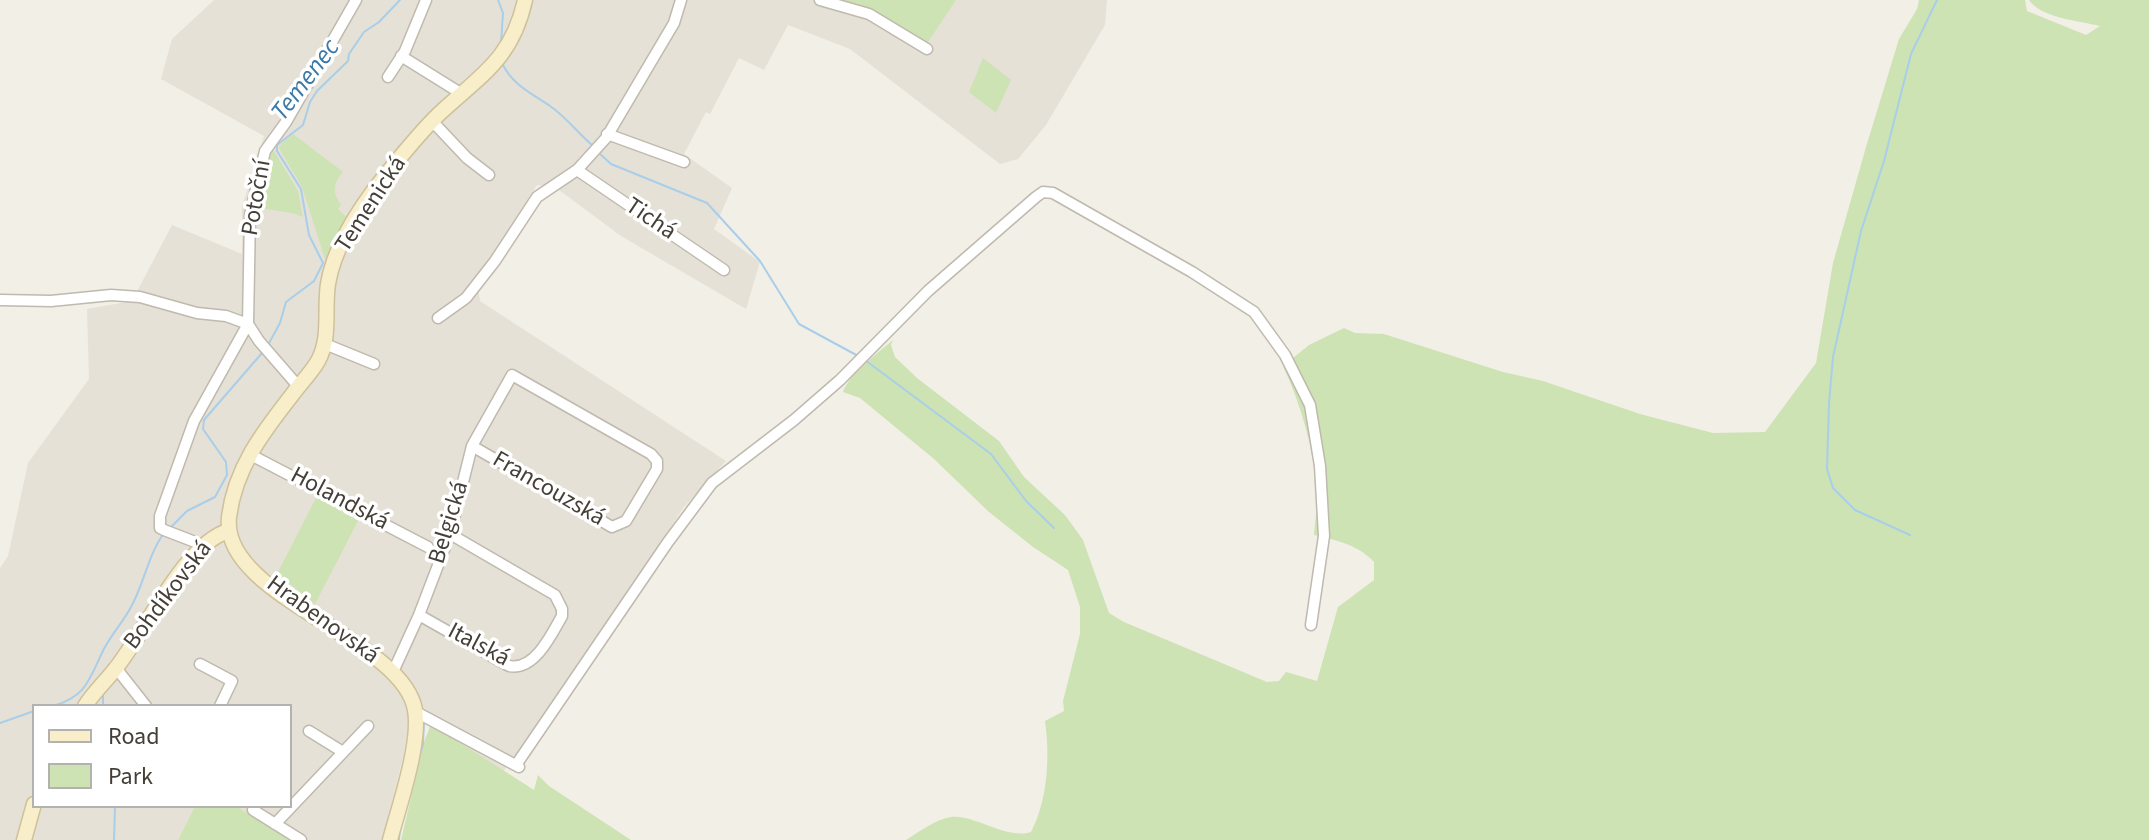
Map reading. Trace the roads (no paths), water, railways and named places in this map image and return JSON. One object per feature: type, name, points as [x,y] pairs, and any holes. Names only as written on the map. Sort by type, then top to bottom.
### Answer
[{"type":"street","name":"Potoční","points":[[203,545],[160,528],[160,516],[194,421],[248,324],[250,215],[265,151],[286,122],[356,0]]},
{"type":"street","points":[[388,77],[426,0]]},
{"type":"street","name":"Temenická","points":[[228,531],[232,499],[249,454],[318,361],[325,344],[328,285],[340,247],[383,178],[432,121],[487,73],[503,53],[521,20],[525,0]]},
{"type":"street","points":[[438,318],[466,298],[495,261],[537,197],[577,170],[607,134],[674,23],[681,0]]},
{"type":"street","points":[[820,0],[869,14],[927,49]]},
{"type":"street","points":[[401,56],[462,94]]},
{"type":"street","points":[[432,121],[467,158],[489,175]]},
{"type":"street","points":[[607,134],[684,162]]},
{"type":"street","name":"Tichá","points":[[577,170],[724,270]]},
{"type":"street","points":[[390,840],[414,743],[416,712],[518,767],[668,542],[712,483],[837,383],[928,291],[1040,193],[1053,193],[1192,272],[1254,312],[1285,355],[1310,405],[1320,466],[1324,536],[1311,625]]},
{"type":"street","points":[[0,300],[51,301],[111,295],[140,297],[197,313],[226,316],[248,324],[298,386]]},
{"type":"street","points":[[325,344],[374,364]]},
{"type":"street","name":"Belgická","points":[[392,674],[450,534],[472,446],[512,375]]},
{"type":"street","name":"Francouzská","points":[[472,446],[612,527],[626,521],[655,476],[657,461],[651,454],[512,375]]},
{"type":"street","name":"Holandská","points":[[249,454],[428,547]]},
{"type":"street","name":"Bohdíkovská","points":[[87,704],[116,668],[203,545],[228,531]]},
{"type":"street","name":"Hrabenovská","points":[[228,531],[237,552],[250,567],[306,613],[358,645],[392,674],[414,702],[416,712]]},
{"type":"street","name":"Italská","points":[[419,615],[509,666],[517,667],[530,663],[562,616],[555,595],[450,534]]},
{"type":"street","points":[[200,664],[232,681],[221,704]]},
{"type":"street","name":"Bohdíkovská","points":[[116,668],[144,704]]},
{"type":"street","points":[[292,806],[368,726]]},
{"type":"street","points":[[309,731],[343,752]]},
{"type":"street","points":[[24,840],[33,808]]},
{"type":"street","points":[[275,824],[290,808]]},
{"type":"street","points":[[253,810],[301,840]]},
{"type":"waterway","name":"Temenec","points":[[268,345],[280,323],[286,302],[314,281],[323,263],[309,235],[301,189],[277,151],[277,145],[303,125],[317,91],[348,61],[349,54],[364,32],[379,22],[400,0]]},
{"type":"waterway","points":[[498,0],[503,13],[501,43]]},
{"type":"waterway","points":[[1910,535],[1855,510],[1833,488],[1827,469],[1829,403],[1833,357],[1861,231],[1884,161],[1911,54],[1937,0]]},
{"type":"waterway","points":[[503,65],[518,84],[556,110],[592,145]]},
{"type":"waterway","points":[[599,153],[611,164],[707,203],[760,261],[799,324],[860,357]]},
{"type":"waterway","name":"Temenec","points":[[169,529],[187,511],[215,497],[227,475],[226,462],[203,429],[204,420],[262,353]]},
{"type":"waterway","points":[[865,360],[991,454],[1026,501],[1054,528]]},
{"type":"waterway","name":"Temenec","points":[[58,704],[84,688],[107,643],[131,607],[164,533]]},
{"type":"waterway","name":"Temenec","points":[[103,695],[103,704]]},
{"type":"waterway","points":[[0,723],[32,712]]},
{"type":"waterway","points":[[416,769],[423,744],[424,722]]},
{"type":"waterway","name":"Temenec","points":[[114,840],[115,808]]},
{"type":"waterway","points":[[399,840],[400,829]]}]
